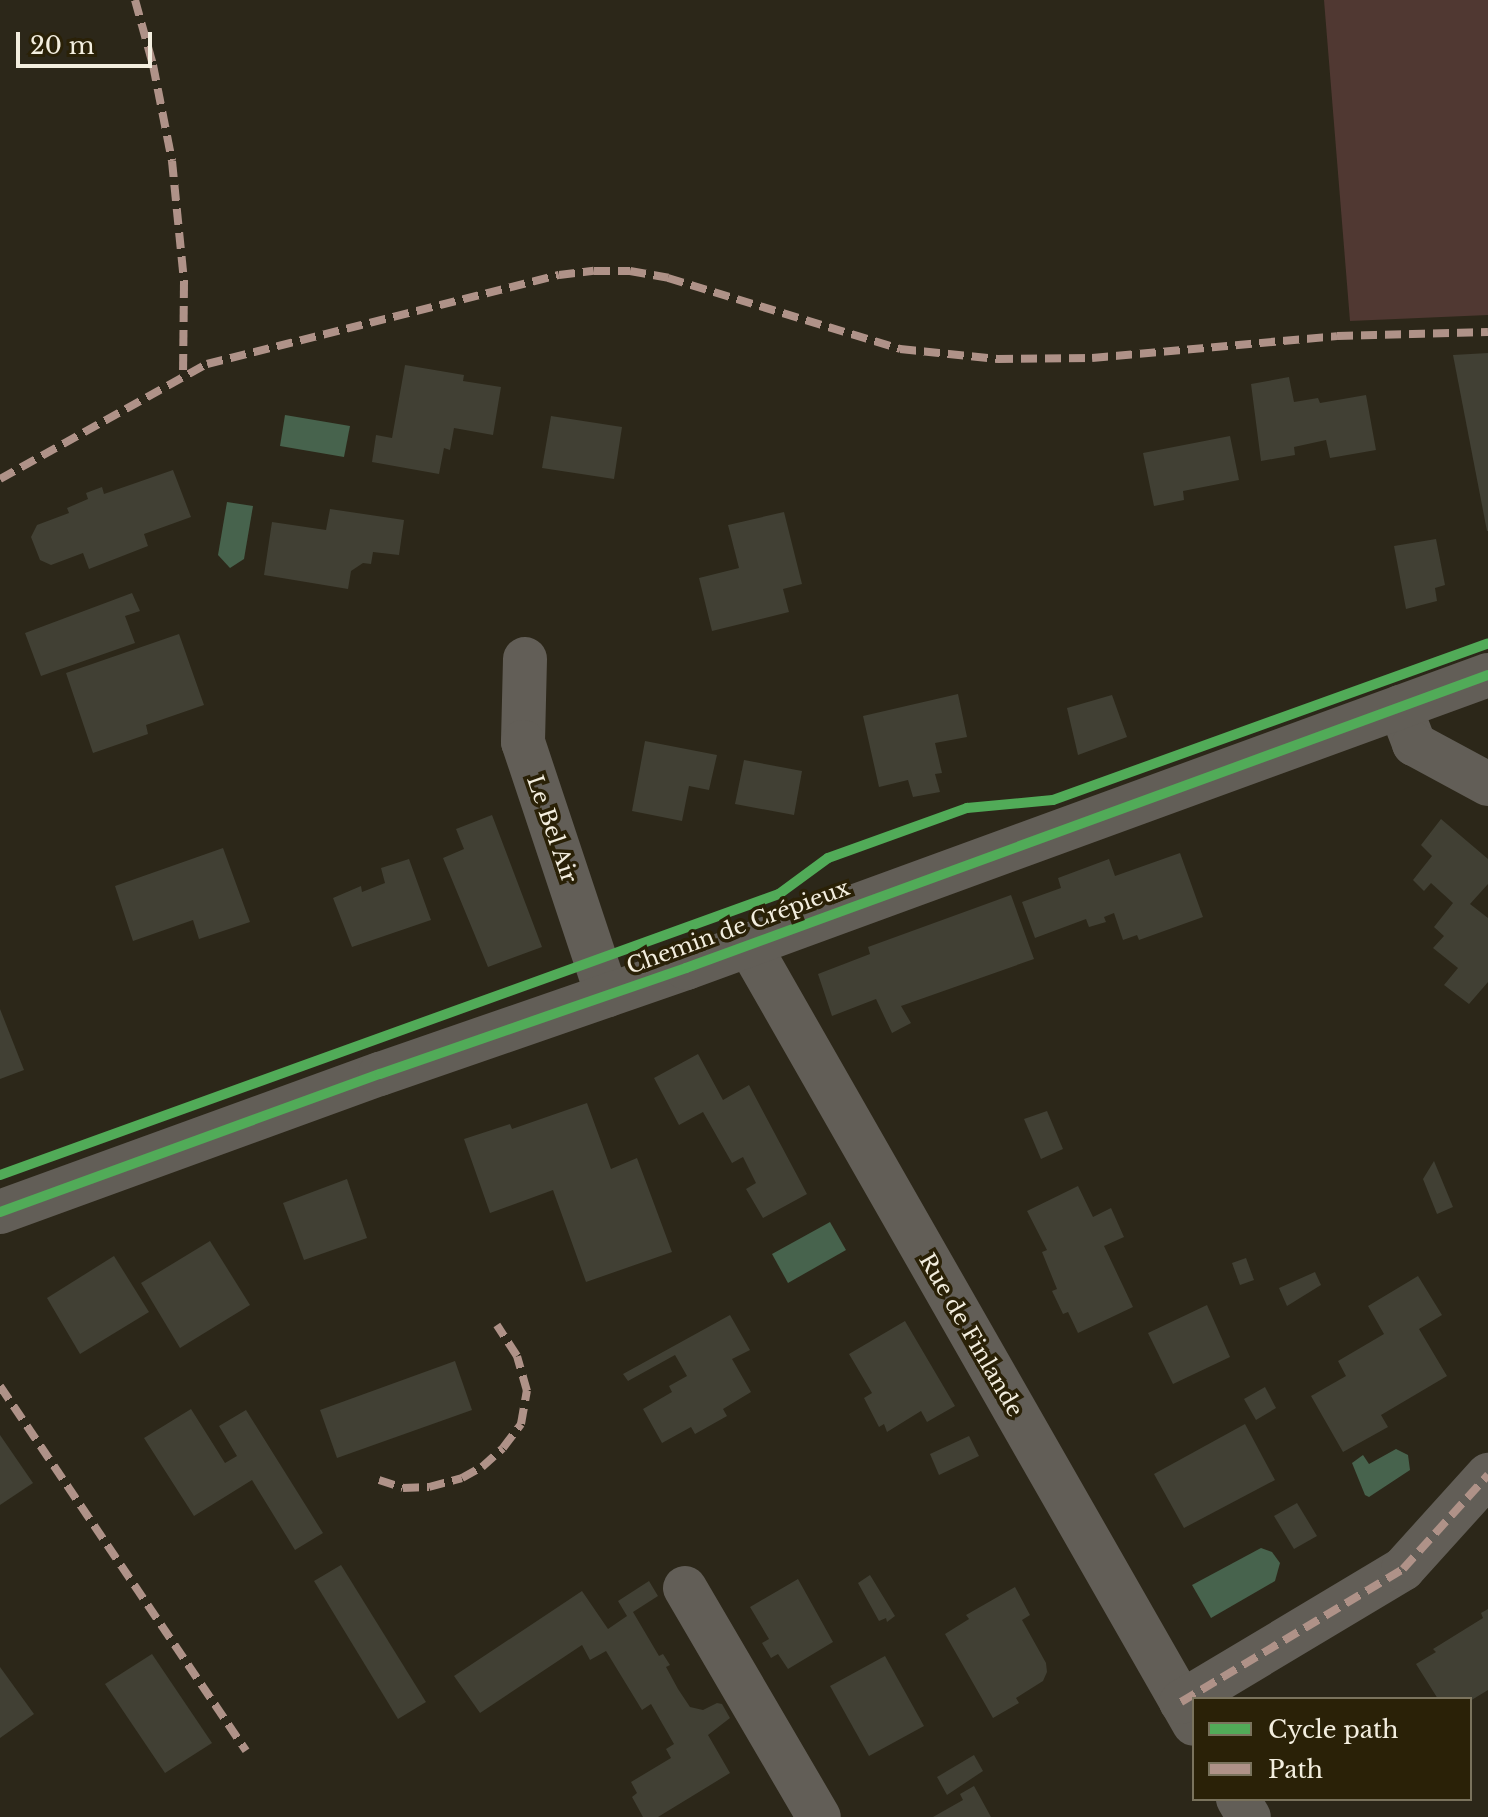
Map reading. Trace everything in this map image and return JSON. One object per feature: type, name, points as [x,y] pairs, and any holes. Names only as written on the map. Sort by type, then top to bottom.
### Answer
[{"type":"street","name":"Le Bel Air","points":[[525,659],[523,742],[607,995]]},
{"type":"street","name":"Chemin de Crépieux","points":[[0,1212],[749,945],[1488,675]]},
{"type":"street","points":[[1400,707],[1414,744],[1488,784]]},
{"type":"street","name":"Rue de Finlande","points":[[749,945],[1187,1713]]},
{"type":"street","points":[[1211,1697],[1403,1569],[1488,1475]]},
{"type":"street","points":[[685,1588],[819,1817]]},
{"type":"shaded area","points":[[1324,0],[1488,0],[1488,315],[1350,321]]},
{"type":"shaded area","points":[[285,415],[350,426],[344,457],[280,446]]},
{"type":"shaded area","points":[[227,502],[253,506],[244,559],[230,568],[218,555]]},
{"type":"shaded area","points":[[830,1222],[846,1250],[788,1283],[772,1254]]},
{"type":"shaded area","points":[[1396,1449],[1408,1455],[1410,1470],[1369,1497],[1365,1495],[1352,1463],[1363,1455],[1369,1464]]},
{"type":"shaded area","points":[[1261,1548],[1272,1552],[1280,1563],[1275,1581],[1211,1618],[1192,1585]]},
{"type":"building","points":[[1488,353],[1488,531],[1487,531],[1453,355]]},
{"type":"building","points":[[405,365],[464,375],[463,381],[501,387],[493,435],[454,428],[450,450],[444,448],[439,474],[372,462],[376,435],[392,438]]},
{"type":"building","points":[[1289,377],[1294,402],[1318,398],[1320,403],[1366,395],[1376,450],[1330,458],[1326,440],[1294,447],[1295,455],[1261,461],[1251,384]]},
{"type":"building","points":[[551,416],[622,427],[614,479],[542,468]]},
{"type":"building","points":[[1230,436],[1239,480],[1183,491],[1184,500],[1154,506],[1143,453]]},
{"type":"building","points":[[173,470],[191,517],[144,534],[148,546],[89,569],[83,553],[51,565],[40,560],[31,537],[37,525],[69,513],[67,508],[88,499],[86,493],[102,487],[104,494]]},
{"type":"building","points":[[330,509],[404,520],[399,555],[373,552],[371,564],[363,563],[351,571],[348,589],[264,575],[272,522],[326,530]]},
{"type":"building","points":[[784,512],[802,584],[783,589],[789,612],[712,631],[699,578],[739,568],[728,525]]},
{"type":"building","points":[[1436,539],[1445,585],[1435,588],[1437,601],[1406,609],[1394,546]]},
{"type":"building","points":[[132,593],[140,611],[125,616],[135,643],[41,676],[25,633]]},
{"type":"building","points":[[179,634],[204,705],[146,725],[148,734],[93,753],[66,673]]},
{"type":"building","points":[[958,694],[967,737],[935,743],[942,773],[935,774],[940,792],[913,797],[908,780],[879,787],[863,716]]},
{"type":"building","points":[[1112,695],[1127,737],[1078,755],[1067,708]]},
{"type":"building","points":[[645,741],[717,755],[709,790],[689,786],[682,821],[632,811]]},
{"type":"building","points":[[744,760],[802,771],[794,815],[735,804]]},
{"type":"building","points":[[492,815],[542,947],[488,967],[443,858],[464,849],[456,829]]},
{"type":"building","points":[[1441,819],[1488,859],[1488,884],[1470,904],[1488,918],[1488,982],[1469,1004],[1444,985],[1458,968],[1433,948],[1444,936],[1434,927],[1453,903],[1431,883],[1424,891],[1413,880],[1432,856],[1421,845]]},
{"type":"building","points":[[223,848],[250,922],[199,939],[193,920],[133,941],[115,886]]},
{"type":"building","points":[[1180,853],[1203,917],[1139,940],[1137,935],[1123,940],[1114,913],[1104,917],[1106,922],[1089,927],[1086,919],[1035,938],[1022,902],[1061,888],[1058,878],[1109,859],[1115,876]]},
{"type":"building","points":[[409,859],[431,920],[352,947],[333,898],[361,886],[362,892],[385,883],[381,868]]},
{"type":"building","points":[[1011,895],[1034,959],[901,1006],[911,1023],[892,1033],[876,999],[832,1016],[818,974],[870,954],[868,947]]},
{"type":"building","points":[[0,1009],[24,1070],[0,1079]]},
{"type":"building","points":[[698,1054],[723,1100],[749,1085],[807,1194],[763,1218],[746,1189],[756,1183],[743,1157],[732,1163],[703,1112],[679,1125],[654,1078]]},
{"type":"building","points":[[587,1103],[611,1169],[637,1158],[672,1252],[586,1282],[553,1190],[490,1213],[464,1139],[510,1124],[512,1129]]},
{"type":"building","points":[[1047,1111],[1063,1149],[1041,1159],[1024,1119]]},
{"type":"building","points":[[1434,1161],[1453,1207],[1437,1214],[1423,1179]]},
{"type":"building","points":[[347,1179],[367,1238],[304,1260],[283,1203]]},
{"type":"building","points":[[1078,1186],[1093,1217],[1111,1208],[1124,1237],[1104,1246],[1133,1307],[1078,1333],[1068,1312],[1063,1314],[1052,1291],[1057,1289],[1042,1252],[1047,1250],[1027,1211]]},
{"type":"building","points":[[210,1241],[250,1305],[180,1348],[141,1283]]},
{"type":"building","points":[[114,1256],[149,1312],[80,1354],[47,1298]]},
{"type":"building","points":[[1246,1258],[1254,1280],[1240,1285],[1232,1263]]},
{"type":"building","points":[[1315,1272],[1321,1285],[1287,1306],[1279,1288]]},
{"type":"building","points":[[1418,1276],[1442,1315],[1419,1329],[1447,1376],[1381,1415],[1388,1427],[1343,1452],[1311,1396],[1346,1376],[1338,1361],[1384,1334],[1368,1306]]},
{"type":"building","points":[[1207,1305],[1230,1357],[1173,1384],[1148,1333]]},
{"type":"building","points":[[730,1315],[750,1350],[732,1359],[751,1392],[723,1409],[727,1416],[695,1434],[691,1427],[662,1443],[643,1409],[672,1392],[669,1386],[687,1376],[675,1355],[628,1381],[623,1374]]},
{"type":"building","points":[[905,1321],[955,1406],[927,1422],[921,1411],[887,1432],[884,1424],[879,1427],[864,1398],[872,1393],[849,1354]]},
{"type":"building","points":[[455,1361],[472,1410],[337,1458],[320,1410]]},
{"type":"building","points":[[1265,1387],[1276,1408],[1256,1420],[1244,1399]]},
{"type":"building","points":[[191,1409],[225,1463],[237,1456],[219,1426],[246,1410],[323,1533],[295,1550],[252,1480],[194,1516],[144,1438]]},
{"type":"building","points":[[1245,1424],[1275,1480],[1184,1528],[1154,1474]]},
{"type":"building","points":[[0,1435],[33,1483],[0,1505]]},
{"type":"building","points":[[969,1436],[979,1456],[939,1475],[930,1454]]},
{"type":"building","points":[[1297,1503],[1317,1536],[1294,1549],[1274,1516]]},
{"type":"building","points":[[341,1565],[426,1702],[398,1719],[314,1581]]},
{"type":"building","points":[[870,1575],[895,1616],[887,1622],[886,1618],[879,1621],[858,1583]]},
{"type":"building","points":[[798,1579],[833,1642],[788,1669],[778,1654],[771,1658],[762,1643],[769,1639],[750,1607]]},
{"type":"building","points":[[649,1581],[658,1596],[633,1612],[659,1656],[663,1654],[670,1665],[666,1667],[678,1689],[690,1707],[703,1710],[717,1703],[722,1704],[730,1718],[708,1735],[730,1773],[658,1817],[643,1817],[632,1797],[637,1793],[631,1782],[671,1758],[666,1749],[674,1744],[651,1704],[642,1710],[606,1651],[590,1660],[582,1645],[480,1713],[454,1676],[582,1591],[608,1629],[627,1616],[618,1601]]},
{"type":"building","points":[[1015,1587],[1030,1615],[1022,1620],[1046,1663],[1047,1672],[1043,1681],[1016,1698],[1019,1703],[993,1718],[945,1634],[969,1619],[966,1615]]},
{"type":"building","points":[[1488,1609],[1488,1690],[1472,1700],[1472,1697],[1437,1697],[1416,1664],[1436,1652],[1433,1649],[1483,1618],[1481,1613]]},
{"type":"building","points":[[152,1654],[212,1743],[165,1773],[105,1684]]},
{"type":"building","points":[[885,1656],[924,1726],[869,1756],[830,1686]]},
{"type":"building","points":[[0,1667],[34,1714],[0,1738]]},
{"type":"building","points":[[974,1755],[983,1771],[947,1795],[937,1777]]},
{"type":"building","points":[[974,1786],[991,1817],[933,1817],[963,1800],[960,1794]]},
{"type":"marked path","points":[[135,0],[153,65],[172,161],[184,282],[183,375]]},
{"type":"marked path","points":[[0,479],[207,364],[559,275],[594,271],[630,271],[668,278],[900,349],[997,359],[1092,358],[1337,336],[1488,332]]},
{"type":"marked path","points":[[379,1480],[403,1488],[429,1487],[462,1478],[482,1467],[503,1448],[521,1424],[527,1391],[517,1356],[497,1325]]},
{"type":"marked path","points":[[0,1386],[246,1751]]},
{"type":"marked path","points":[[1181,1702],[1403,1569],[1488,1475]]},
{"type":"cycle path","points":[[0,1175],[779,894],[828,858],[967,808],[1053,800],[1488,643]]},
{"type":"cycle path","points":[[0,1212],[380,1074],[686,968],[1488,675]]}]
